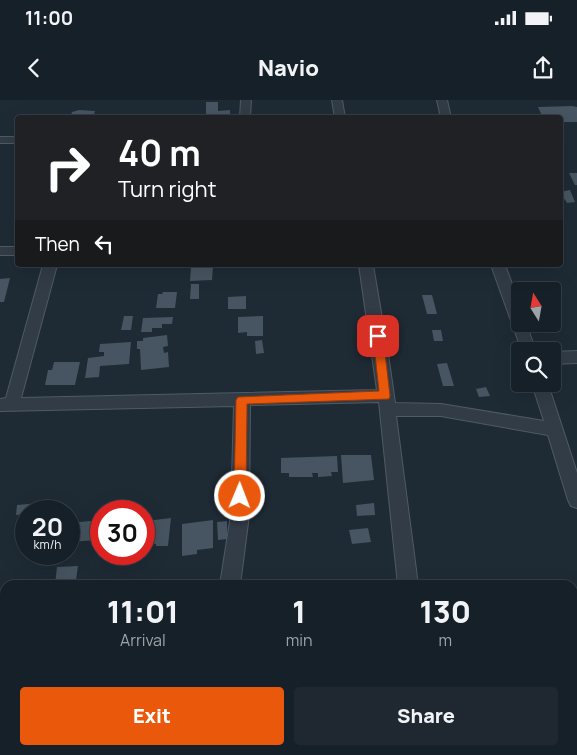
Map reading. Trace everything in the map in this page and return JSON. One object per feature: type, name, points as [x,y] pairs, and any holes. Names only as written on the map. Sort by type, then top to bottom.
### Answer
[{"type":"street","points":[[245,115],[246,100]]},
{"type":"street","points":[[337,100],[340,115]]},
{"type":"street","points":[[442,100],[445,115]]},
{"type":"street","points":[[0,140],[15,140]]},
{"type":"street","points":[[0,251],[15,250]]},
{"type":"street","points":[[49,267],[6,405],[242,400],[386,403],[554,429]]},
{"type":"street","points":[[366,267],[381,354],[407,580]]},
{"type":"street","points":[[499,267],[526,342]]},
{"type":"street","points":[[561,358],[577,358]]},
{"type":"street","points":[[542,392],[577,500]]},
{"type":"street","points":[[231,580],[240,515],[242,400]]},
{"type":"building","points":[[206,102],[218,102],[218,111],[230,110],[230,115],[206,115]]},
{"type":"building","points":[[538,107],[577,107],[577,122],[563,122],[563,115],[542,115]]},
{"type":"building","points":[[79,110],[95,111],[94,115],[71,115],[72,112]]},
{"type":"building","points":[[569,173],[577,173],[577,185],[575,185]]},
{"type":"building","points":[[570,190],[575,202],[567,203],[563,197],[563,191]]},
{"type":"building","points":[[191,267],[213,267],[212,280],[190,281]]},
{"type":"building","points":[[10,278],[4,302],[0,302],[0,279]]},
{"type":"building","points":[[191,284],[199,284],[199,299],[190,299]]},
{"type":"building","points":[[177,292],[175,308],[156,308],[158,294]]},
{"type":"building","points":[[422,295],[432,295],[437,314],[427,314]]},
{"type":"building","points":[[246,296],[246,309],[228,309],[228,297]]},
{"type":"building","points":[[124,316],[133,316],[131,330],[121,330]]},
{"type":"building","points":[[263,316],[263,336],[247,336],[247,332],[238,333],[238,317]]},
{"type":"building","points":[[173,317],[172,324],[162,324],[162,328],[152,328],[152,332],[141,332],[143,318]]},
{"type":"building","points":[[432,330],[441,330],[443,341],[434,341]]},
{"type":"building","points":[[167,335],[168,346],[163,347],[164,353],[168,352],[169,367],[141,370],[140,349],[137,349],[137,341],[143,341],[143,338]]},
{"type":"building","points":[[262,340],[264,353],[256,354],[255,341]]},
{"type":"building","points":[[131,342],[129,364],[100,366],[99,377],[85,378],[88,358],[104,356],[104,352],[99,352],[100,344]]},
{"type":"building","points":[[54,362],[80,362],[75,385],[45,385],[48,370],[52,370]]},
{"type":"building","points":[[447,363],[454,386],[443,386],[437,364]]},
{"type":"building","points":[[486,387],[490,396],[479,397],[476,389]]},
{"type":"building","points":[[341,455],[371,455],[374,480],[343,483]]},
{"type":"building","points":[[337,456],[338,472],[331,472],[332,476],[318,477],[318,473],[312,473],[313,477],[289,477],[289,473],[281,473],[281,458]]},
{"type":"building","points":[[374,503],[375,515],[357,516],[356,505]]},
{"type":"building","points":[[171,518],[168,546],[156,546],[155,520]]},
{"type":"building","points":[[213,520],[213,548],[197,550],[197,554],[182,556],[182,524]]},
{"type":"building","points":[[90,521],[90,541],[80,541],[80,522]]},
{"type":"building","points":[[227,521],[227,539],[218,540],[217,522]]},
{"type":"building","points":[[368,528],[371,542],[352,544],[349,530]]},
{"type":"building","points":[[78,566],[76,580],[56,580],[57,567]]},
{"type":"route","points":[[240,496],[242,400],[385,396],[378,336]]}]
